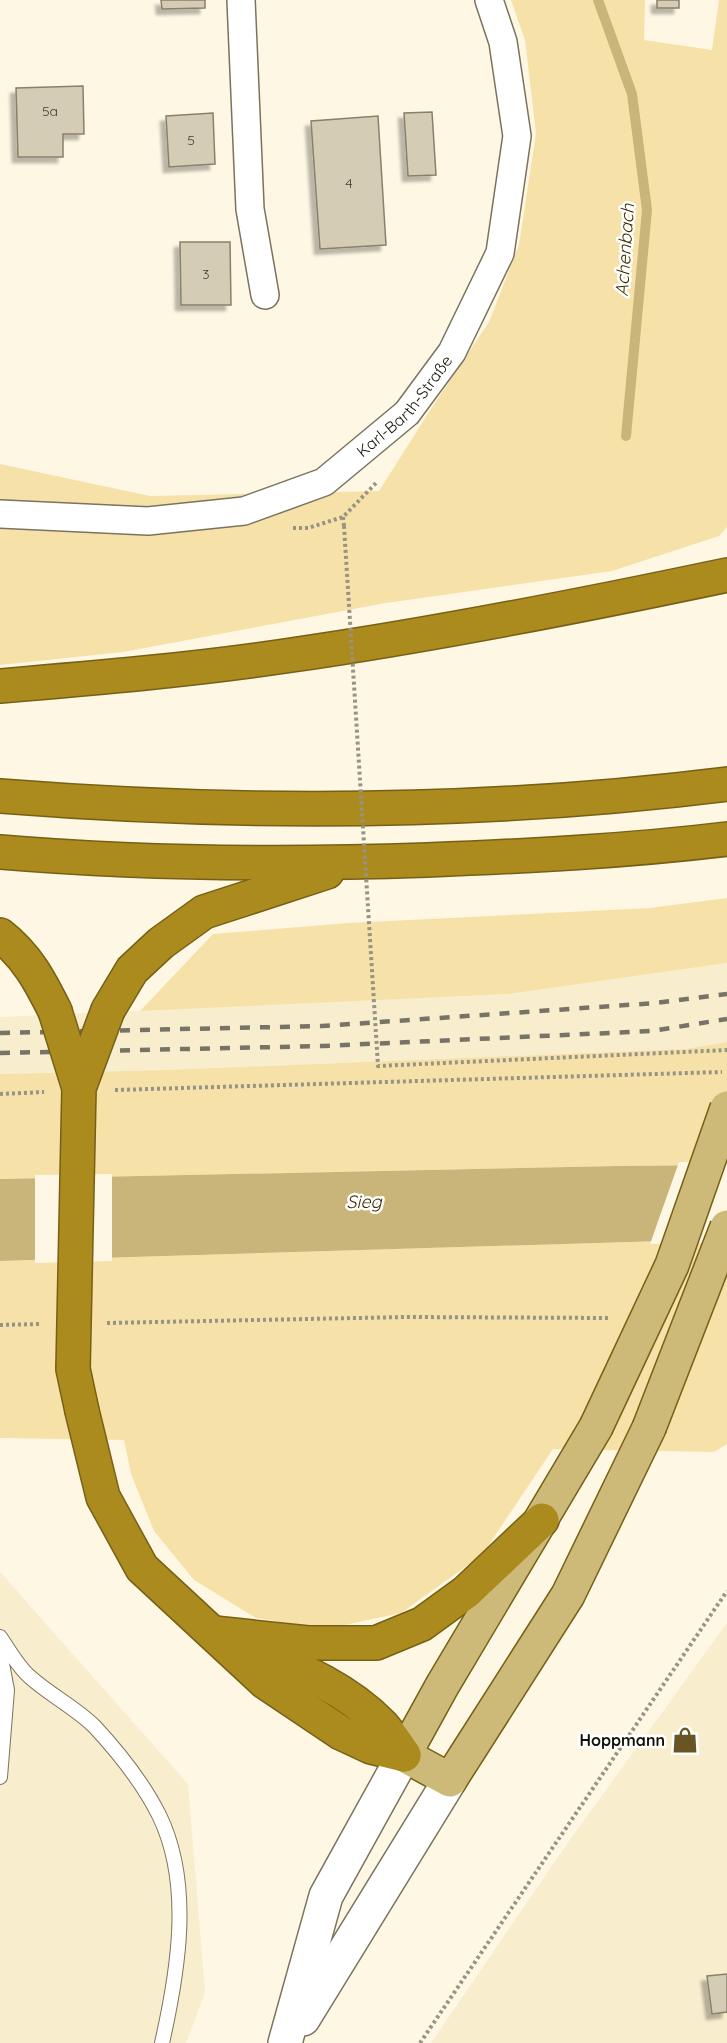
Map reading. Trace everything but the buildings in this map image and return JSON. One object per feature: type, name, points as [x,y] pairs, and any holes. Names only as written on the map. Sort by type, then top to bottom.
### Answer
[{"type":"highway","points":[[0,686],[128,675],[295,655],[437,633],[727,575]]},
{"type":"highway","points":[[0,796],[78,802],[234,808],[352,808],[540,802],[727,784]]},
{"type":"highway","points":[[0,852],[217,863],[357,862],[540,856],[660,847],[727,839]]},
{"type":"highway","points":[[78,1090],[108,1010],[132,970],[162,943],[204,912],[357,862]]},
{"type":"highway","points":[[0,935],[35,970],[55,1011],[78,1090],[73,1369],[103,1497],[142,1568],[214,1633],[310,1674],[351,1697],[382,1726],[404,1755]]},
{"type":"highway","points":[[214,1633],[308,1643],[376,1643],[422,1624],[466,1592],[542,1520]]},
{"type":"main road","points":[[286,2043],[326,1896],[442,1686],[596,1427],[672,1265],[727,1108]]},
{"type":"main road","points":[[286,2043],[568,1595],[650,1428],[727,1227]]},
{"type":"main road","points":[[404,1755],[450,1780]]},
{"type":"street","points":[[241,0],[250,209],[265,295]]},
{"type":"street","name":"Karl-Barth-Straße","points":[[0,514],[148,521],[244,511],[324,482],[407,412],[452,352],[500,253],[517,136],[503,42],[489,0]]},
{"type":"lane","points":[[0,1637],[28,1676],[93,1726],[132,1771],[160,1816],[174,1857],[179,1907],[178,1960],[162,2043]]},
{"type":"lane","points":[[0,1653],[7,1690],[0,1778]]},
{"type":"path","points":[[343,517],[378,1066],[727,1050]]},
{"type":"path","points":[[0,1094],[727,1072]]},
{"type":"path","points":[[96,1323],[406,1317],[620,1318]]},
{"type":"path","points":[[0,1325],[48,1324]]},
{"type":"path","points":[[420,2043],[727,1591]]},
{"type":"shaded area","points":[[511,0],[645,0],[644,40],[712,50],[719,0],[727,0],[727,527],[719,536],[612,571],[386,603],[123,652],[0,665],[0,464],[150,496],[379,491],[489,322],[519,245],[536,133],[525,40]]},
{"type":"shaded area","points":[[727,898],[727,963],[509,994],[140,1011],[213,934],[348,923],[650,908]]},
{"type":"shaded area","points":[[727,963],[727,1042],[685,1049],[165,1070],[0,1074],[0,1017],[509,994]]},
{"type":"shaded area","points":[[727,1042],[727,1165],[0,1179],[0,1074],[165,1070],[685,1049]]},
{"type":"shaded area","points":[[727,1239],[727,1444],[714,1452],[553,1449],[482,1555],[401,1613],[326,1629],[256,1618],[194,1580],[154,1531],[131,1474],[124,1440],[0,1438],[0,1261]]},
{"type":"shaded area","points":[[0,1572],[188,1784],[205,1992],[186,2043],[0,2043]]},
{"type":"shaded area","name":"Hoppmann","points":[[727,1623],[727,2043],[431,2043],[569,1841]]},
{"type":"water","name":"Sieg","points":[[727,1165],[727,1239],[0,1261],[0,1179]]},
{"type":"pier","points":[[679,1162],[727,1162],[727,1242],[650,1244]]},
{"type":"pier","points":[[112,1174],[112,1261],[35,1263],[35,1175]]},
{"type":"waterway","name":"Achenbach","points":[[598,0],[632,94],[647,210],[626,436]]},
{"type":"railway","points":[[0,1033],[322,1026],[656,1003],[727,994]]},
{"type":"railway","points":[[0,1053],[323,1046],[652,1031],[727,1019]]},
{"type":"place","name":"Hoppmann","points":[[685,1740]]}]
